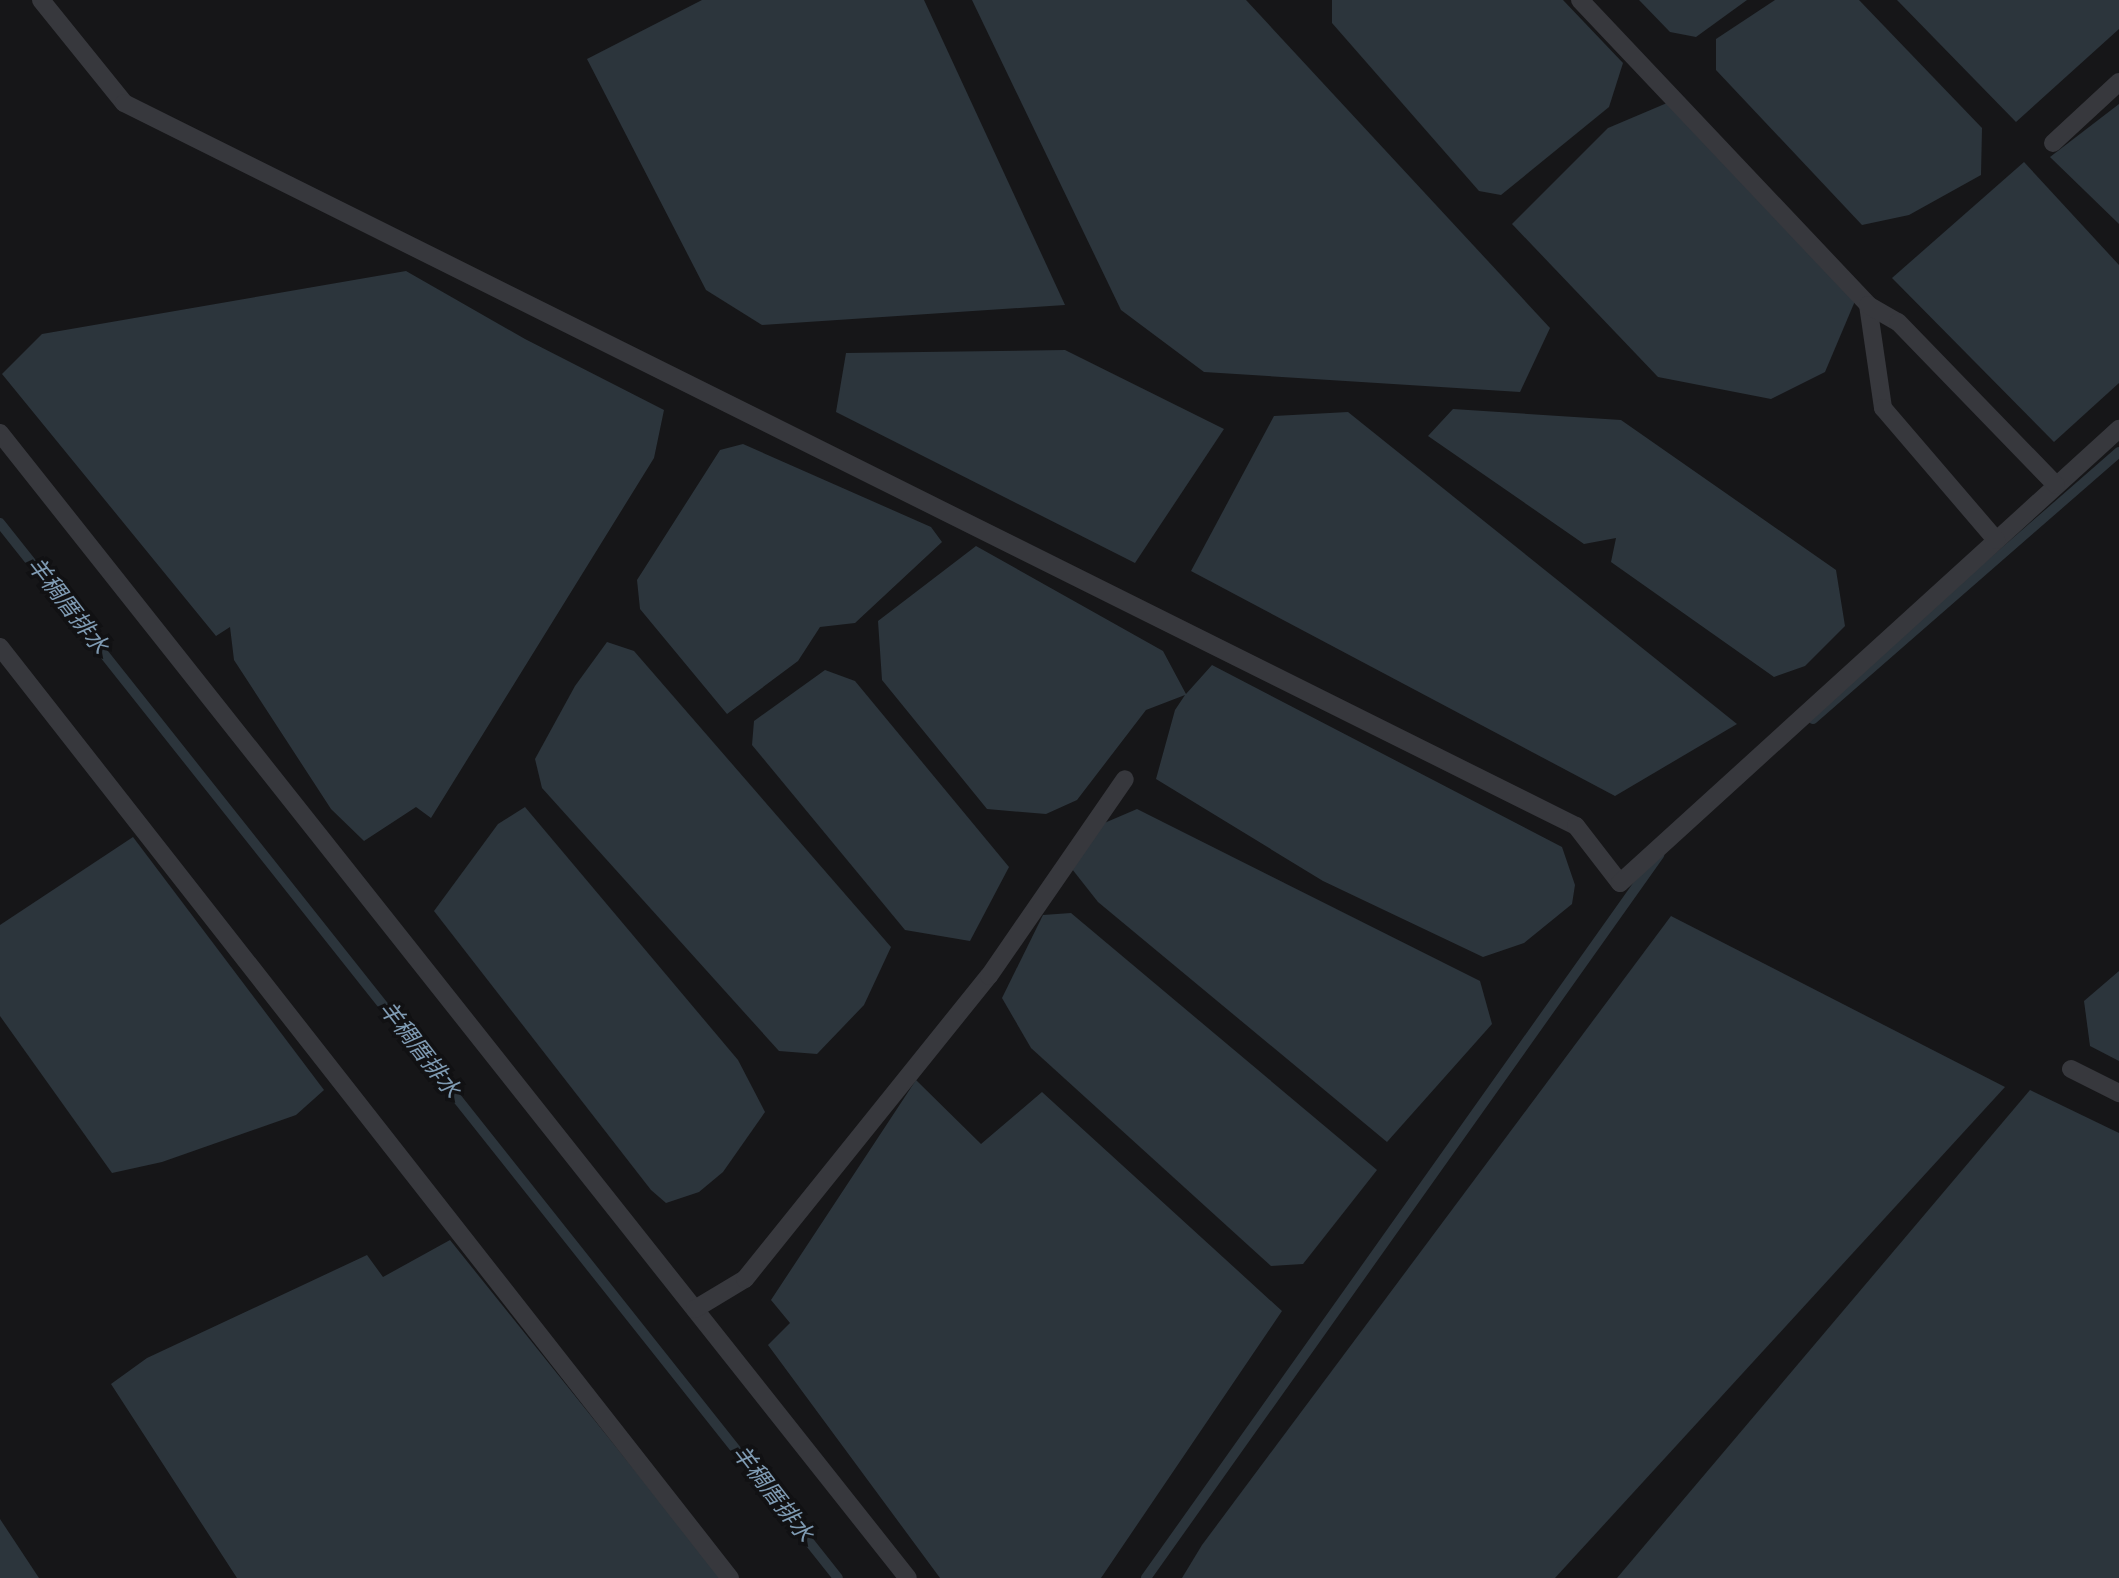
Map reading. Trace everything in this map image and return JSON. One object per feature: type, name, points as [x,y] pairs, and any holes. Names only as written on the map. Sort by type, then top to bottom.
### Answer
[{"type":"lane","points":[[41,0],[124,103],[1576,826],[1620,883],[2119,429]]},
{"type":"lane","points":[[1580,0],[1868,305],[1898,323],[2056,485]]},
{"type":"lane","points":[[2053,143],[2119,82]]},
{"type":"lane","points":[[1868,305],[1883,408],[1996,540]]},
{"type":"lane","points":[[0,433],[908,1578]]},
{"type":"lane","points":[[0,647],[730,1578]]},
{"type":"lane","points":[[695,1309],[745,1279],[989,976],[1125,779]]},
{"type":"lane","points":[[2071,1069],[2119,1093]]},
{"type":"shaded area","points":[[702,0],[924,0],[1065,305],[762,325],[706,290],[587,59]]},
{"type":"shaded area","points":[[972,0],[1246,0],[1550,328],[1520,392],[1204,372],[1121,310]]},
{"type":"shaded area","points":[[1332,0],[1563,0],[1623,63],[1609,107],[1501,195],[1479,191],[1332,23]]},
{"type":"shaded area","points":[[1639,0],[1747,0],[1696,37],[1670,32]]},
{"type":"shaded area","points":[[1775,0],[1859,0],[1982,128],[1981,175],[1909,215],[1862,225],[1716,70],[1716,39]]},
{"type":"shaded area","points":[[1897,0],[2119,0],[2119,29],[2016,122]]},
{"type":"shaded area","points":[[1667,103],[1855,301],[1825,372],[1771,399],[1658,377],[1512,224],[1608,128]]},
{"type":"shaded area","points":[[2119,104],[2119,224],[2050,157]]},
{"type":"shaded area","points":[[2024,162],[2119,265],[2119,383],[2054,442],[1892,278]]},
{"type":"shaded area","points":[[406,271],[525,339],[664,410],[654,458],[431,818],[416,807],[364,841],[331,809],[234,660],[230,627],[216,636],[2,374],[42,334]]},
{"type":"shaded area","points":[[1065,350],[1224,429],[1135,563],[836,412],[846,353]]},
{"type":"shaded area","points":[[1453,409],[1621,420],[1836,570],[1845,626],[1805,666],[1774,677],[1611,562],[1616,538],[1584,544],[1428,436]]},
{"type":"shaded area","points":[[1348,412],[1737,724],[1615,796],[1191,571],[1274,416]]},
{"type":"shaded area","points":[[743,444],[931,527],[942,542],[855,623],[820,627],[798,661],[727,714],[640,609],[637,580],[720,450]]},
{"type":"shaded area","points":[[976,546],[1163,651],[1186,694],[1212,665],[1562,847],[1575,885],[1572,904],[1524,943],[1483,957],[1323,881],[1156,779],[1175,710],[1185,695],[1146,710],[1077,800],[1046,814],[987,809],[882,680],[878,621]]},
{"type":"shaded area","points":[[607,642],[634,651],[891,947],[864,1005],[817,1054],[779,1051],[542,788],[535,759],[575,686]]},
{"type":"shaded area","points":[[825,670],[855,681],[1009,867],[970,941],[905,930],[752,745],[754,721]]},
{"type":"shaded area","points":[[525,807],[738,1060],[765,1112],[723,1172],[699,1192],[666,1203],[651,1190],[434,911],[498,824]]},
{"type":"shaded area","points":[[1137,809],[1480,981],[1492,1024],[1387,1142],[1098,902],[1072,869],[1088,830]]},
{"type":"shaded area","points":[[133,837],[324,1090],[296,1115],[162,1162],[112,1173],[0,1016],[0,925]]},
{"type":"shaded area","points":[[1071,913],[1377,1170],[1303,1264],[1271,1266],[1031,1048],[1002,998],[1043,915]]},
{"type":"shaded area","points":[[1671,916],[2005,1087],[1555,1578],[1182,1578],[1202,1545]]},
{"type":"shaded area","points":[[2119,971],[2119,1061],[2090,1046],[2084,1001]]},
{"type":"shaded area","points":[[916,1080],[981,1144],[1042,1092],[1282,1311],[1101,1578],[940,1578],[768,1345],[790,1323],[771,1300]]},
{"type":"shaded area","points":[[2030,1090],[2119,1133],[2119,1578],[1617,1578]]},
{"type":"shaded area","points":[[450,1240],[721,1578],[237,1578],[111,1384],[147,1358],[367,1255],[383,1277]]},
{"type":"shaded area","points":[[0,1519],[39,1578],[0,1578]]},
{"type":"waterway","points":[[1813,719],[2119,452]]},
{"type":"waterway","name":"羊稠厝排水","points":[[0,523],[838,1578]]},
{"type":"waterway","points":[[1146,1578],[1659,855]]}]
